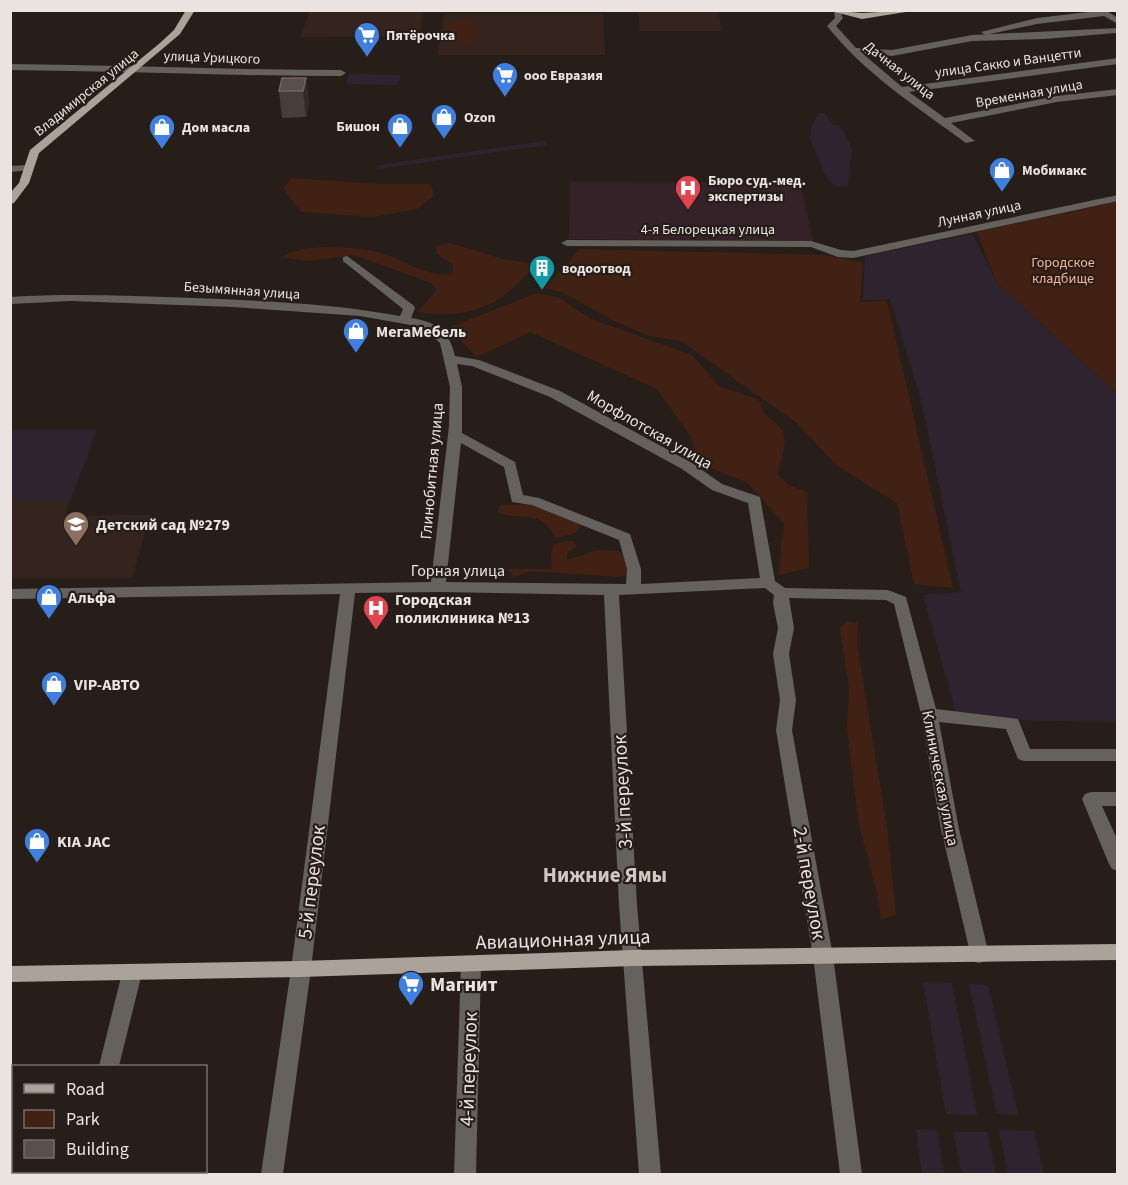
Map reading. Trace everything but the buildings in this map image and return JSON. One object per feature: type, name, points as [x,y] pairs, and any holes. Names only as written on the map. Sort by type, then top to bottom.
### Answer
[{"type":"main road","name":"Владимирская улица","points":[[10,201],[24,183],[33,152],[177,32],[191,10]]},
{"type":"main road","points":[[834,12],[862,16],[914,10]]},
{"type":"main road","name":"Авиационная улица","points":[[10,974],[300,969],[633,958],[979,955],[1118,951]]},
{"type":"street","name":"Дачная улица","points":[[834,12],[839,18],[831,26],[878,74],[970,141]]},
{"type":"street","points":[[853,50],[891,53],[972,38],[1044,36],[1117,28],[1106,13],[1095,12],[1015,24],[972,38]]},
{"type":"street","name":"улица Сакко и Ванцетти","points":[[903,90],[1118,61]]},
{"type":"street","name":"улица Урицкого","points":[[10,67],[136,68],[230,73],[341,73]]},
{"type":"street","name":"Временная улица","points":[[945,121],[1057,99],[1118,92]]},
{"type":"street","points":[[10,169],[28,168]]},
{"type":"street","name":"Лунная улица","points":[[846,254],[865,253],[1118,198]]},
{"type":"street","name":"4-я Белорецкая улица","points":[[567,243],[811,244],[826,246],[835,252],[846,254]]},
{"type":"street","points":[[347,259],[409,308],[405,319]]},
{"type":"street","name":"Безымянная улица","points":[[10,301],[71,297],[149,299],[360,312],[426,324],[447,343],[451,359]]},
{"type":"street","name":"Глинобитная улица","points":[[438,587],[454,434],[456,387],[451,359]]},
{"type":"street","name":"Морфлотская улица","points":[[451,359],[475,363],[555,394],[687,466],[717,487],[755,500],[768,583]]},
{"type":"street","points":[[454,434],[510,465],[517,498],[534,501],[625,537],[634,569],[633,589]]},
{"type":"street","points":[[768,583],[782,593]]},
{"type":"street","name":"Горная улица","points":[[10,594],[438,587],[611,590],[768,583]]},
{"type":"street","name":"5-й переулок","points":[[272,1174],[348,588]]},
{"type":"street","name":"3-й переулок","points":[[611,590],[627,893],[650,1174]]},
{"type":"street","name":"Клиническая улица","points":[[782,593],[888,595],[901,601],[929,714],[950,830],[979,955]]},
{"type":"street","name":"2-й переулок","points":[[782,593],[781,603],[786,627],[781,654],[788,700],[784,730],[823,956],[851,1174]]},
{"type":"street","points":[[929,714],[958,719],[1012,723],[1024,755],[1118,755]]},
{"type":"street","points":[[1118,799],[1092,799],[1118,864]]},
{"type":"street","name":"4-й переулок","points":[[465,1174],[471,964]]},
{"type":"street","points":[[109,1065],[132,973]]},
{"type":"shaded area","points":[[310,10],[423,11],[419,36],[301,37]]},
{"type":"shaded area","points":[[638,11],[718,11],[722,31],[640,31]]},
{"type":"shaded area","points":[[444,14],[603,14],[605,55],[438,55]]},
{"type":"shaded area","points":[[349,74],[401,75],[398,85],[346,84]]},
{"type":"shaded area","points":[[819,113],[825,113],[833,125],[839,125],[852,148],[848,186],[837,187],[826,177],[810,138],[811,128]]},
{"type":"shaded area","points":[[544,141],[547,145],[379,169],[377,165]]},
{"type":"shaded area","name":"Бюро суд.-мед. экспертизы","points":[[570,182],[800,183],[813,241],[569,239]]},
{"type":"shaded area","points":[[972,234],[997,283],[1117,393],[1117,722],[958,719],[923,595],[961,592],[921,399],[890,299],[863,300],[865,256]]},
{"type":"shaded area","points":[[10,430],[97,430],[70,501],[11,501]]},
{"type":"shaded area","name":"Детский сад №279","points":[[10,501],[70,501],[65,516],[150,515],[132,578],[11,578]]},
{"type":"shaded area","points":[[923,982],[952,983],[977,1115],[946,1114]]},
{"type":"shaded area","points":[[969,984],[988,985],[1018,1115],[997,1114]]},
{"type":"shaded area","points":[[916,1129],[937,1130],[944,1174],[922,1174]]},
{"type":"shaded area","points":[[999,1130],[1034,1131],[1044,1174],[1008,1174]]},
{"type":"shaded area","points":[[953,1132],[987,1132],[996,1174],[962,1174]]},
{"type":"green space","points":[[453,21],[468,21],[477,24],[476,41],[470,44],[448,42],[448,24]]},
{"type":"green space","points":[[292,178],[378,184],[431,184],[434,196],[417,209],[373,217],[301,212],[283,188]]},
{"type":"green space","name":"Городское кладбище","points":[[1118,202],[1117,393],[997,283],[977,232]]},
{"type":"green space","points":[[450,243],[503,259],[536,264],[511,290],[498,299],[470,311],[437,314],[418,312],[437,289],[431,283],[354,255],[307,261],[281,257],[292,252],[320,247],[350,248],[390,256],[428,272],[452,274],[453,264],[436,254],[436,246]]},
{"type":"green space","points":[[580,249],[824,255],[863,263],[860,302],[887,301],[953,588],[914,584],[897,503],[836,465],[797,423],[681,341],[649,336],[614,321],[564,293],[545,288]]},
{"type":"green space","points":[[537,293],[560,298],[591,319],[692,355],[720,387],[758,399],[764,413],[783,430],[785,443],[778,475],[789,485],[807,492],[809,568],[778,575],[784,524],[748,483],[696,462],[691,437],[657,389],[530,332],[477,357],[448,328]]},
{"type":"green space","points":[[535,504],[583,524],[576,533],[556,538],[550,528],[537,519],[497,512],[501,505]]},
{"type":"green space","points":[[574,541],[576,546],[567,554],[567,560],[598,550],[620,551],[634,573],[619,577],[531,571],[514,577],[508,569],[552,569],[551,554],[554,544]]},
{"type":"green space","points":[[846,621],[858,623],[857,643],[888,835],[896,915],[881,919],[877,893],[859,825],[847,730],[849,686],[840,629]]},
{"type":"tram line","points":[[851,10],[897,10]]},
{"type":"place","name":"Пятёрочка","points":[[367,58]]},
{"type":"place","name":"ооо Евразия","points":[[505,98]]},
{"type":"place","name":"Ozon","points":[[444,140]]},
{"type":"place","name":"Бишон","points":[[400,149]]},
{"type":"place","name":"Дом масла","points":[[162,150]]},
{"type":"place","name":"Мобимакс","points":[[1002,193]]},
{"type":"place","name":"Бюро суд.-мед. экспертизы","points":[[688,211]]},
{"type":"place","name":"водоотвод","points":[[542,291]]},
{"type":"place","name":"МегаМебель","points":[[356,354]]},
{"type":"place","name":"Детский сад №279","points":[[76,547]]},
{"type":"place","name":"Альфа","points":[[49,620]]},
{"type":"place","name":"Городская поликлиника №13","points":[[376,631]]},
{"type":"place","name":"VIP-АВТО","points":[[54,707]]},
{"type":"place","name":"KIA JAC","points":[[37,864]]},
{"type":"place","name":"Магнит","points":[[411,1007]]},
{"type":"district","name":"Нижние Ямы","points":[[605,875]]}]
